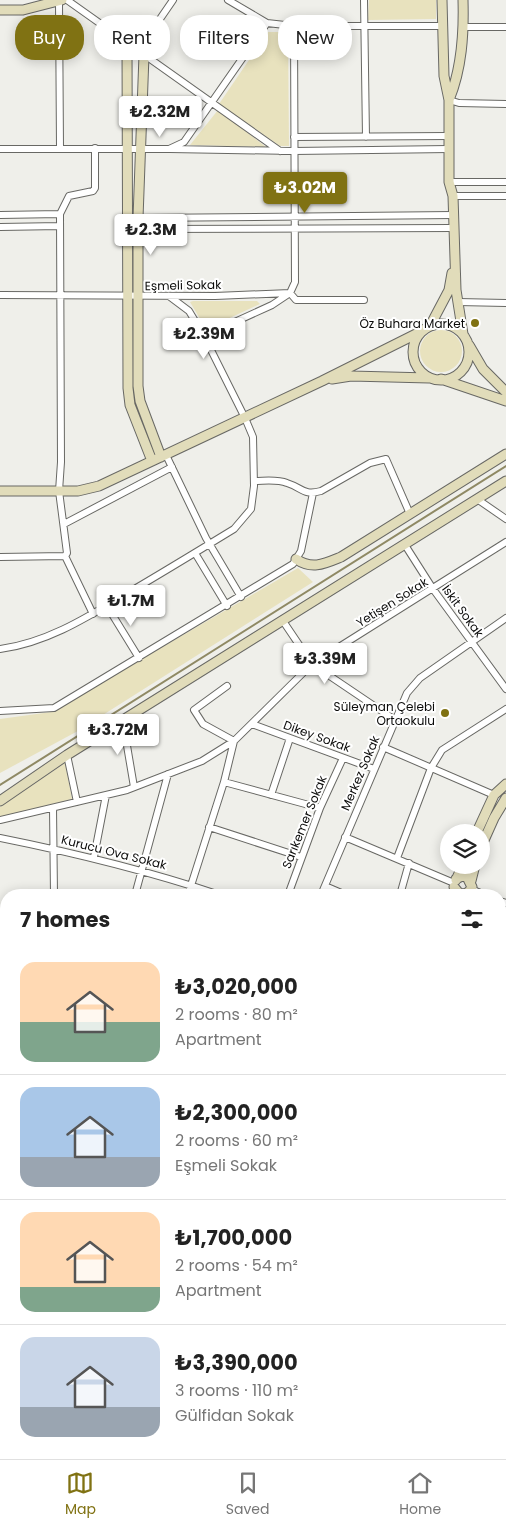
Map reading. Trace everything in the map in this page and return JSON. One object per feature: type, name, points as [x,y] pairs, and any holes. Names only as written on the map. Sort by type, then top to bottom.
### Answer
[{"type":"street","points":[[0,4],[26,5],[43,0]]},
{"type":"street","points":[[164,15],[173,0]]},
{"type":"street","points":[[228,0],[253,15]]},
{"type":"street","points":[[364,0],[366,137]]},
{"type":"street","points":[[322,381],[351,376],[436,379],[455,376],[465,365],[469,351],[458,302],[454,261],[453,196],[449,182],[448,100],[444,76],[442,0]]},
{"type":"street","points":[[448,100],[457,80],[464,27],[463,0]]},
{"type":"street","points":[[0,10],[23,10],[63,1],[94,21]]},
{"type":"street","points":[[60,148],[63,1]]},
{"type":"street","points":[[352,26],[442,26]]},
{"type":"street","points":[[464,27],[506,27]]},
{"type":"street","points":[[127,60],[127,296],[130,405],[152,461]]},
{"type":"street","points":[[141,60],[141,148],[138,218],[138,386],[140,401],[164,456],[172,467],[241,597]]},
{"type":"street","points":[[151,60],[281,151]]},
{"type":"street","points":[[169,149],[184,142],[242,60]]},
{"type":"street","points":[[204,336],[272,305],[290,293],[295,282],[294,60]]},
{"type":"street","points":[[448,100],[459,103],[506,104]]},
{"type":"street","points":[[294,138],[449,136]]},
{"type":"street","points":[[93,614],[65,556],[67,552],[59,491],[60,214],[69,196],[93,191],[95,188],[94,148]]},
{"type":"street","points":[[0,149],[141,148],[281,151],[449,149]]},
{"type":"street","points":[[449,182],[506,182]]},
{"type":"street","points":[[453,196],[506,196]]},
{"type":"street","points":[[0,215],[60,214]]},
{"type":"street","points":[[138,218],[453,215]]},
{"type":"street","points":[[0,227],[60,226]]},
{"type":"street","points":[[138,229],[453,228]]},
{"type":"street","points":[[454,261],[449,290],[426,328],[416,338],[413,357],[423,373],[436,379],[506,401]]},
{"type":"street","name":"Eşmeli Sokak","points":[[0,295],[169,296],[290,293],[296,300],[364,300]]},
{"type":"street","points":[[0,650],[21,647],[39,641],[93,614],[234,529],[251,509],[254,481],[253,437],[246,418],[204,336],[188,311],[169,296]]},
{"type":"street","points":[[458,302],[506,303]]},
{"type":"street","points":[[0,491],[78,491],[99,486],[246,418],[426,328],[448,325],[465,338],[483,369],[506,392]]},
{"type":"street","points":[[296,559],[305,565],[314,567],[340,557],[506,454]]},
{"type":"street","points":[[254,481],[286,482],[304,493],[321,492],[370,463],[386,459],[410,514]]},
{"type":"street","points":[[64,524],[172,467]]},
{"type":"street","points":[[0,801],[67,755],[506,481]]},
{"type":"street","points":[[0,711],[54,708],[227,606],[293,564],[301,551],[313,493]]},
{"type":"street","points":[[477,499],[506,519]]},
{"type":"street","name":"Yetişen Sokak","points":[[0,820],[134,787],[202,761],[234,741],[312,664],[506,542]]},
{"type":"street","name":"İskit Sokak","points":[[405,544],[433,589],[506,689]]},
{"type":"street","points":[[195,553],[227,606]]},
{"type":"street","points":[[0,557],[65,556]]},
{"type":"street","points":[[107,606],[138,658]]},
{"type":"street","name":"Merkez Sokak","points":[[324,889],[383,747],[408,693],[420,678],[506,618]]},
{"type":"street","points":[[282,621],[312,664],[395,720]]},
{"type":"street","points":[[190,889],[224,782],[234,741],[203,724],[194,710],[227,686]]},
{"type":"street","points":[[397,858],[431,768],[442,750],[506,709]]},
{"type":"street","points":[[122,722],[134,787]]},
{"type":"street","name":"Dikey Sokak","points":[[252,724],[374,769]]},
{"type":"street","points":[[271,795],[290,738]]},
{"type":"street","points":[[383,747],[494,796]]},
{"type":"street","points":[[67,755],[77,802]]},
{"type":"street","name":"Sarıkemer Sokak","points":[[290,889],[320,808],[343,758]]},
{"type":"street","points":[[138,889],[168,774]]},
{"type":"street","points":[[224,782],[320,808]]},
{"type":"street","points":[[481,824],[494,796],[506,784]]},
{"type":"street","points":[[94,857],[106,795]]},
{"type":"street","points":[[490,827],[506,798]]},
{"type":"street","points":[[53,808],[54,889]]},
{"type":"street","points":[[209,827],[301,857]]},
{"type":"street","points":[[345,837],[397,858],[455,886]]},
{"type":"street","name":"Kurucu Ova Sokak","points":[[0,838],[94,857],[203,889]]},
{"type":"street","points":[[402,889],[409,864]]},
{"type":"street","points":[[455,886],[460,874]]},
{"type":"street","points":[[469,889],[472,874]]},
{"type":"street","points":[[455,886],[464,876],[469,889]]},
{"type":"street","points":[[325,886],[332,889]]},
{"type":"shaded area","points":[[369,0],[436,0],[436,19],[368,20]]},
{"type":"shaded area","points":[[268,32],[278,32],[278,60],[288,60],[289,146],[280,146],[219,104],[249,60],[268,60]]},
{"type":"shaded area","points":[[218,110],[266,147],[190,145]]},
{"type":"shaded area","points":[[257,301],[260,304],[206,329],[190,302]]},
{"type":"shaded area","points":[[441,330],[456,336],[462,351],[456,366],[441,372],[426,366],[420,351],[426,336]]},
{"type":"shaded area","points":[[298,568],[313,582],[76,732],[0,773],[0,719],[51,712]]},
{"type":"shaded area","points":[[65,763],[72,799],[0,817],[0,807]]},
{"type":"waterway","points":[[0,785],[506,466]]},
{"type":"place","name":"Öz Buhara Market","points":[[475,323]]},
{"type":"place","name":"Süleyman Çelebi Ortaokulu","points":[[445,713]]}]
